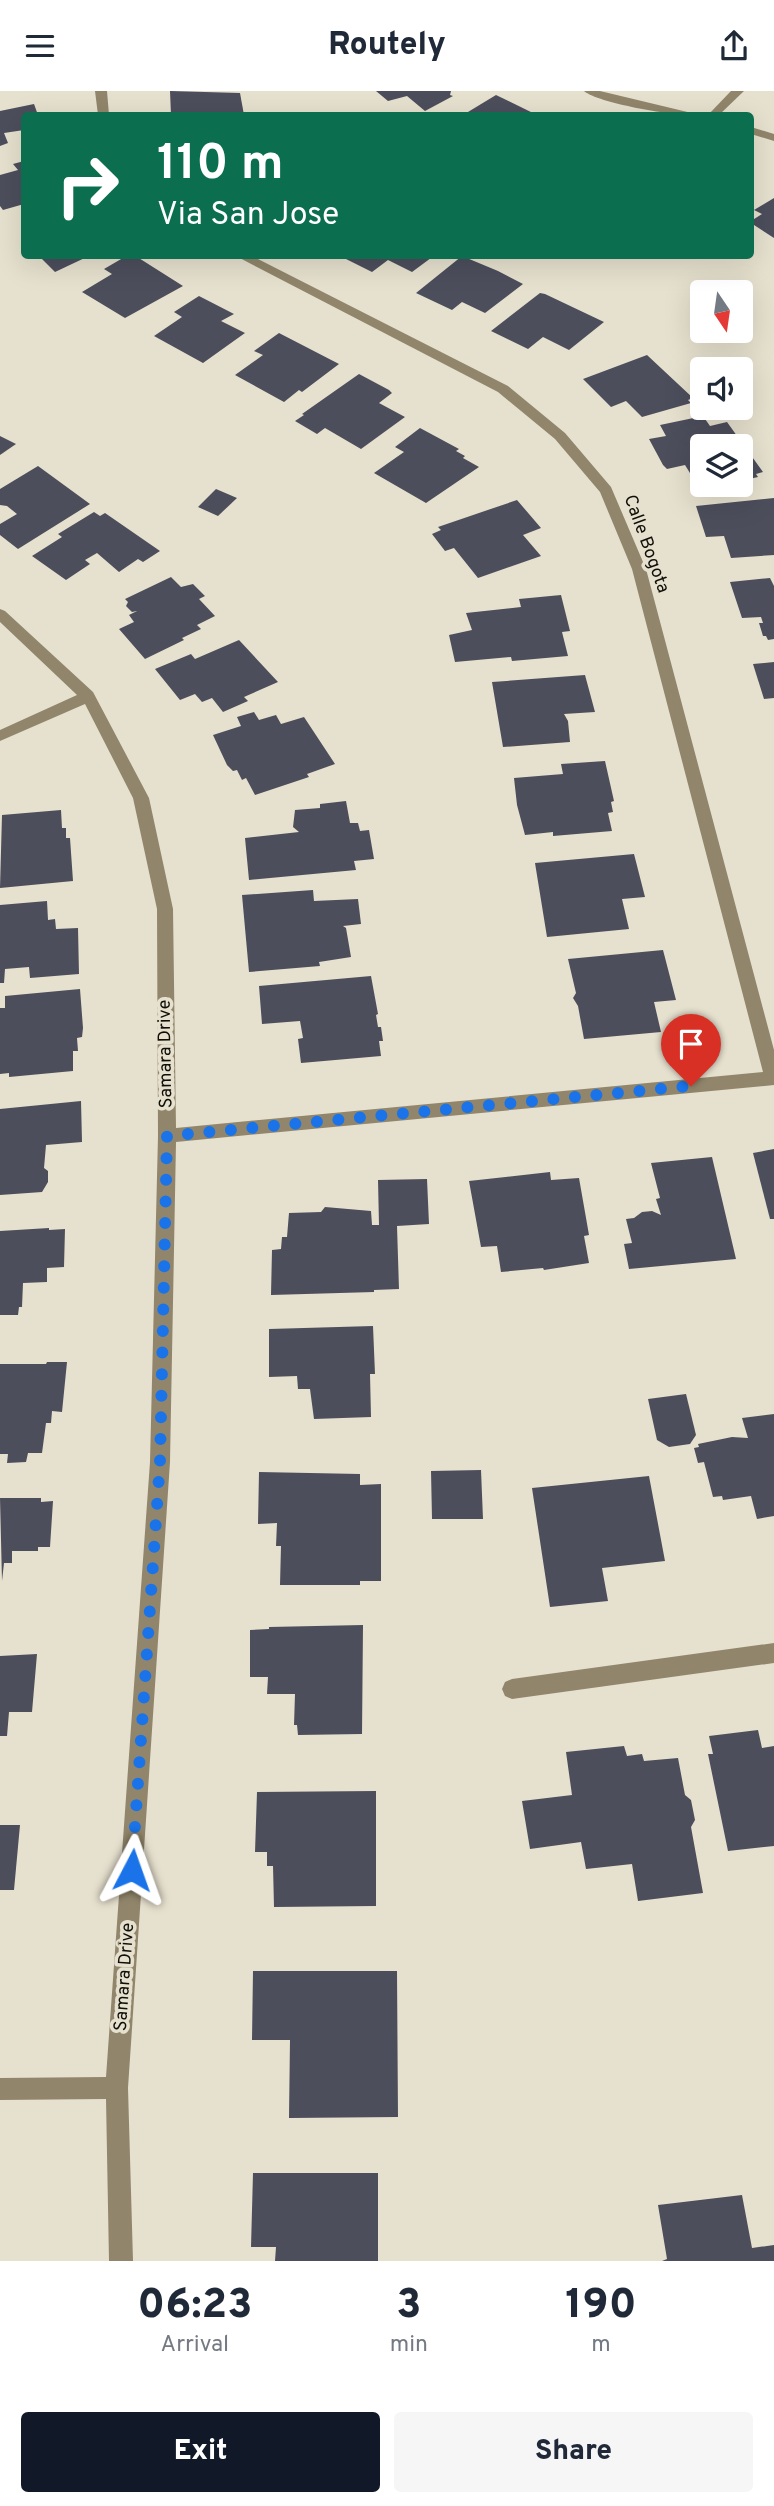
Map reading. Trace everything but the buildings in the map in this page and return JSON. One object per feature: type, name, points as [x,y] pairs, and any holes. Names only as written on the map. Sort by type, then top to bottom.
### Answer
[{"type":"street","points":[[101,91],[104,112]]},
{"type":"street","points":[[590,91],[680,112]]},
{"type":"street","points":[[716,112],[737,91]]},
{"type":"street","points":[[754,131],[774,138]]},
{"type":"street","name":"Calle Bogota","points":[[248,259],[503,389],[560,436],[606,490],[639,569],[774,1078]]},
{"type":"street","name":"Samara Drive","points":[[0,614],[88,696],[142,798],[165,909],[167,1136],[160,1462],[117,2088],[121,2261]]},
{"type":"street","points":[[0,736],[88,696]]},
{"type":"street","points":[[167,1136],[774,1078]]},
{"type":"street","points":[[512,1689],[774,1653]]},
{"type":"street","points":[[0,2089],[117,2088]]},
{"type":"route","points":[[132,1870],[160,1462],[167,1136],[691,1086]]}]
